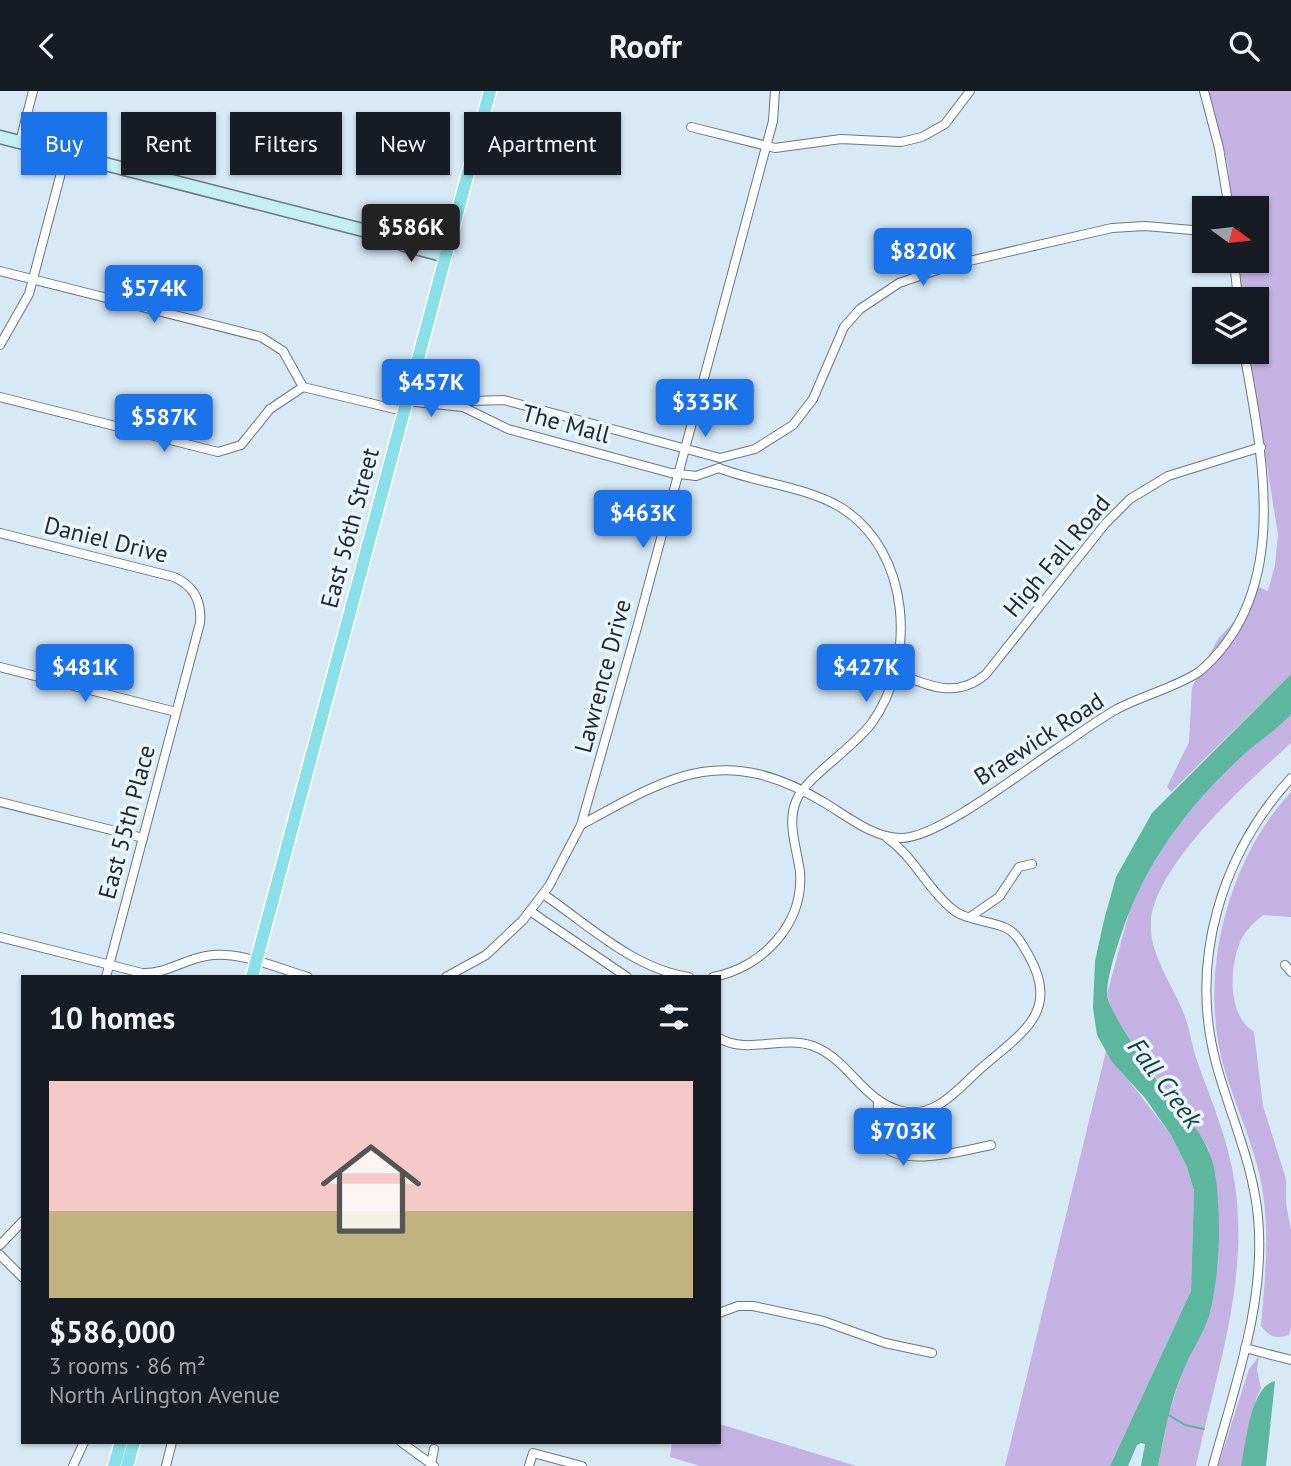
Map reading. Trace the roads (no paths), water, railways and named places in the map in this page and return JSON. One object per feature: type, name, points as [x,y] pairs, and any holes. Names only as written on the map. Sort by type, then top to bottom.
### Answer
[{"type":"main road","name":"East 56th Street","points":[[253,975],[490,91]]},
{"type":"main road","points":[[0,137],[20,142]]},
{"type":"main road","points":[[107,165],[390,237],[406,237],[447,251]]},
{"type":"main road","points":[[114,1466],[120,1444]]},
{"type":"main road","points":[[127,1466],[133,1444]]},
{"type":"street","points":[[20,142],[33,91]]},
{"type":"street","name":"Lawrence Drive","points":[[450,975],[486,955],[530,912],[543,894],[581,825],[773,121],[775,91]]},
{"type":"street","points":[[691,127],[778,148],[841,139],[893,143],[913,140],[947,122],[970,91]]},
{"type":"street","points":[[1204,91],[1219,148],[1227,196]]},
{"type":"street","points":[[0,345],[25,302],[60,175]]},
{"type":"street","points":[[720,975],[741,969],[760,957],[788,923],[797,899],[800,879],[792,820],[796,802],[803,790],[865,732],[884,702],[896,673],[902,631],[897,590],[882,554],[863,527],[848,513],[828,501],[719,468],[720,458],[755,449],[793,425],[813,399],[844,327],[860,309],[899,283],[965,261],[1112,228],[1145,226],[1192,230]]},
{"type":"street","points":[[0,271],[261,337],[285,353],[303,387],[270,409],[241,445],[218,452],[0,397]]},
{"type":"street","points":[[1246,364],[1274,531]]},
{"type":"street","name":"The Mall","points":[[414,374],[451,393],[508,429],[677,474],[701,475],[719,468]]},
{"type":"street","name":"The Mall","points":[[303,387],[405,406],[504,400],[720,458]]},
{"type":"street","points":[[447,405],[451,393]]},
{"type":"street","name":"High Fall Road","points":[[896,673],[942,690],[973,684],[986,674],[1109,519],[1130,499],[1174,473],[1261,447]]},
{"type":"street","name":"Daniel Drive","points":[[0,533],[174,577],[186,583],[196,596]]},
{"type":"street","name":"East 55th Place","points":[[106,975],[200,623],[201,612],[196,596]]},
{"type":"street","name":"Braewick Road","points":[[885,836],[912,837],[930,831],[1118,709],[1195,674],[1235,640],[1261,596]]},
{"type":"street","points":[[0,667],[176,712]]},
{"type":"street","points":[[581,825],[654,785],[701,771],[751,772],[803,790],[885,836],[912,860],[951,908],[1004,927],[1017,936],[1040,979],[1042,995],[1037,1013],[1022,1031],[938,1106],[909,1112],[878,1100],[839,1062],[818,1048],[793,1042],[737,1045],[721,1039]]},
{"type":"street","points":[[1213,1466],[1245,1347],[1258,1279],[1258,1217],[1248,1162],[1214,1055],[1207,1005],[1207,970],[1216,911],[1237,853],[1259,817],[1291,778]]},
{"type":"street","points":[[0,802],[143,838]]},
{"type":"street","points":[[970,917],[999,897],[1019,867],[1032,864]]},
{"type":"street","points":[[543,894],[642,961],[681,975]]},
{"type":"street","points":[[530,912],[624,975]]},
{"type":"street","points":[[0,937],[109,965],[152,973],[208,955],[256,963],[301,975]]},
{"type":"street","points":[[878,1100],[877,1138],[884,1147],[925,1159],[991,1145]]},
{"type":"street","points":[[0,1245],[21,1223]]},
{"type":"street","points":[[0,1255],[21,1276]]},
{"type":"street","points":[[721,1313],[738,1306],[753,1306],[823,1321],[885,1343],[932,1353]]},
{"type":"street","points":[[1245,1347],[1291,1360]]},
{"type":"street","points":[[73,1466],[83,1444]]},
{"type":"street","points":[[166,1466],[172,1444]]},
{"type":"street","points":[[404,1444],[432,1465],[434,1449]]},
{"type":"street","points":[[529,1466],[533,1453],[582,1466]]},
{"type":"waterway","points":[[1167,1414],[1185,1425],[1204,1429]]},
{"type":"water label","name":"Fall Creek","points":[[1165,1083]]}]
